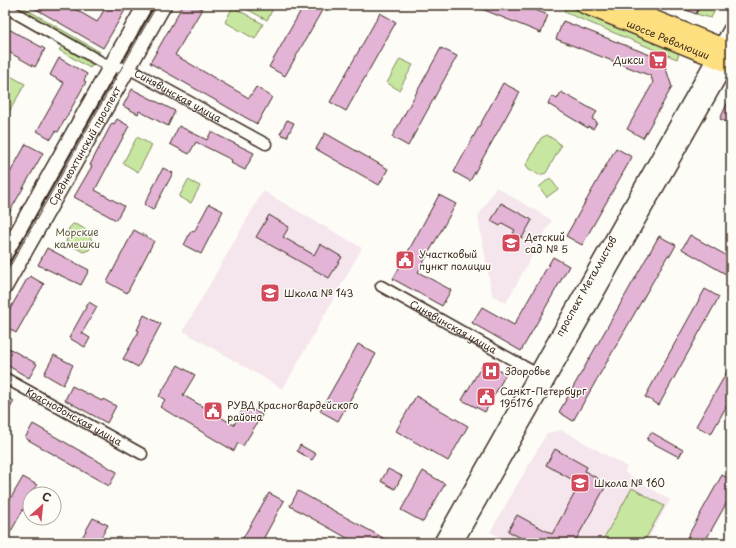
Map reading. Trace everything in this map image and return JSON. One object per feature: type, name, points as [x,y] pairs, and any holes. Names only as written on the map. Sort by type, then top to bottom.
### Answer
[{"type":"main road","name":"шоссе Революции","points":[[584,5],[726,56]]},
{"type":"main road","name":"шоссе Революции","points":[[620,5],[726,56]]},
{"type":"street","name":"Среднеохтинский проспект","points":[[5,254],[145,5]]},
{"type":"street","name":"Среднеохтинский проспект","points":[[5,287],[164,5]]},
{"type":"street","name":"Синявинская улица","points":[[5,7],[110,67],[128,68],[266,144]]},
{"type":"street","name":"проспект Металлистов","points":[[441,543],[542,377],[726,56],[731,29]]},
{"type":"street","name":"Синявинская улица","points":[[381,286],[542,377]]},
{"type":"street","name":"проспект Металлистов","points":[[454,543],[542,377]]},
{"type":"street","name":"Краснодонская улица","points":[[5,378],[142,454]]},
{"type":"shaded area","name":"Детский сад № 5","points":[[496,187],[552,220],[506,303],[492,295],[478,217]]},
{"type":"shaded area","name":"Школа № 143","points":[[263,191],[362,248],[283,389],[183,331]]},
{"type":"shaded area","name":"Школа № 160","points":[[562,430],[627,467],[624,472],[670,500],[646,543],[509,543],[490,532],[547,433]]},
{"type":"green space","points":[[11,5],[19,5],[100,52],[98,55]]},
{"type":"green space","points":[[239,5],[275,5],[267,20]]},
{"type":"green space","points":[[700,5],[717,6],[711,18],[696,14]]},
{"type":"green space","points":[[566,6],[679,53],[677,59],[564,12]]},
{"type":"green space","points":[[233,7],[263,24],[255,39],[225,22]]},
{"type":"green space","points":[[63,45],[93,63],[90,68],[59,50]]},
{"type":"green space","points":[[400,59],[413,65],[399,90],[387,83]]},
{"type":"green space","points":[[5,73],[25,84],[9,112],[5,109]]},
{"type":"green space","points":[[547,135],[558,142],[561,146],[546,173],[539,175],[529,169],[526,165],[541,138]]},
{"type":"green space","points":[[137,137],[152,145],[138,172],[123,163]]},
{"type":"green space","points":[[550,178],[558,189],[547,197],[539,187]]},
{"type":"green space","points":[[188,180],[200,186],[191,203],[179,197]]},
{"type":"green space","name":"Морские камешки","points":[[73,224],[82,227],[91,237],[92,241],[89,250],[83,252],[66,242],[69,228]]},
{"type":"green space","points":[[632,488],[664,506],[643,543],[601,543]]},
{"type":"building","points":[[29,5],[68,5],[97,22],[107,5],[128,5],[103,48]]},
{"type":"building","points":[[183,5],[195,5],[202,9],[175,55],[249,98],[256,87],[272,97],[257,124],[150,63]]},
{"type":"building","points":[[304,5],[325,5],[285,76],[269,67]]},
{"type":"building","points":[[472,5],[523,5],[548,15],[541,33]]},
{"type":"building","points":[[674,5],[700,5],[696,14]]},
{"type":"building","points":[[380,13],[396,22],[346,111],[330,102]]},
{"type":"building","points":[[563,21],[663,60],[672,87],[643,138],[627,129],[653,83],[651,76],[556,39]]},
{"type":"building","points":[[5,27],[45,49],[35,67],[5,50]]},
{"type":"building","points":[[441,48],[457,56],[408,146],[392,137]]},
{"type":"building","points":[[59,58],[87,74],[84,81],[86,82],[58,132],[56,131],[51,139],[37,131],[64,83],[50,75]]},
{"type":"building","points":[[503,83],[520,92],[470,181],[454,172]]},
{"type":"building","points":[[132,89],[175,111],[168,126],[139,111],[138,114],[123,106]]},
{"type":"building","points":[[561,92],[597,112],[592,119],[597,122],[593,129],[588,126],[588,128],[548,104],[552,96],[557,99]]},
{"type":"building","points":[[731,95],[731,124],[720,119]]},
{"type":"building","points":[[117,119],[129,126],[95,190],[124,206],[116,220],[74,197],[92,166],[90,165],[112,123],[114,124]]},
{"type":"building","points":[[287,120],[294,123],[287,137],[280,134]]},
{"type":"building","points":[[179,126],[207,140],[211,132],[254,153],[245,170],[231,163],[232,160],[196,142],[189,154],[170,144]]},
{"type":"building","points":[[325,133],[388,169],[379,185],[316,149]]},
{"type":"building","points":[[26,144],[43,153],[5,220],[5,182]]},
{"type":"building","points":[[616,148],[632,157],[582,245],[566,236]]},
{"type":"building","points":[[163,168],[173,173],[153,210],[144,205]]},
{"type":"building","points":[[439,195],[456,204],[418,272],[451,290],[442,306],[393,279]]},
{"type":"building","points":[[501,203],[532,220],[522,238],[513,233],[515,230],[502,223],[500,226],[491,221]]},
{"type":"building","points":[[209,204],[223,211],[201,254],[184,245],[191,231],[194,232]]},
{"type":"building","points":[[269,215],[289,227],[283,237],[314,255],[320,244],[342,257],[329,278],[256,237]]},
{"type":"building","points":[[134,230],[154,241],[127,293],[107,282]]},
{"type":"building","points":[[690,235],[731,258],[731,277],[682,249]]},
{"type":"building","points":[[659,236],[676,245],[670,256],[668,255],[573,421],[559,412]]},
{"type":"building","points":[[47,248],[89,270],[81,285],[38,265]]},
{"type":"building","points":[[553,257],[569,266],[521,351],[472,323],[482,307],[514,325]]},
{"type":"building","points":[[30,276],[44,284],[16,333],[5,326],[5,318]]},
{"type":"building","points":[[705,289],[719,297],[659,405],[645,397]]},
{"type":"building","points":[[89,302],[97,307],[82,333],[90,338],[85,347],[69,338]]},
{"type":"building","points":[[144,315],[161,324],[138,367],[123,359],[139,331],[137,330]]},
{"type":"building","points":[[358,344],[376,354],[338,421],[320,411]]},
{"type":"building","points":[[5,346],[37,364],[29,378],[5,364]]},
{"type":"building","points":[[54,355],[73,365],[63,385],[44,374]]},
{"type":"building","points":[[484,362],[506,374],[485,412],[462,400]]},
{"type":"building","points":[[178,365],[195,375],[183,395],[234,425],[245,405],[262,415],[243,446],[238,443],[234,451],[160,407],[165,400],[159,396]]},
{"type":"building","points":[[731,365],[731,398],[711,434],[696,426]]},
{"type":"building","points":[[72,386],[102,401],[103,399],[116,406],[107,423],[65,400]]},
{"type":"building","points":[[5,396],[14,401],[5,417]]},
{"type":"building","points":[[416,396],[468,426],[448,461],[396,431]]},
{"type":"building","points":[[33,424],[117,472],[109,486],[25,438]]},
{"type":"building","points":[[651,432],[683,450],[679,457],[647,440]]},
{"type":"building","points":[[300,445],[316,454],[312,460],[297,451]]},
{"type":"building","points":[[555,449],[587,467],[585,471],[607,484],[574,543],[530,543],[508,531],[517,515],[552,534],[580,484],[546,465]]},
{"type":"building","points":[[388,469],[402,476],[395,489],[381,481]]},
{"type":"building","points":[[423,471],[445,484],[423,522],[401,510]]},
{"type":"building","points":[[722,475],[731,480],[731,495],[704,543],[684,543]]},
{"type":"building","points":[[23,477],[37,485],[22,486],[22,511],[5,542],[5,508]]},
{"type":"building","points":[[298,491],[392,543],[356,543],[290,506]]},
{"type":"building","points":[[269,493],[284,501],[261,543],[240,543]]},
{"type":"building","points":[[93,518],[108,525],[98,543],[79,543]]},
{"type":"tram line","points":[[5,275],[157,5]]},
{"type":"place","name":"Дикси","points":[[658,60]]},
{"type":"place","name":"Детский сад № 5","points":[[511,243]]},
{"type":"place","name":"Участковый пункт полиции","points":[[405,260]]},
{"type":"place","name":"Школа № 143","points":[[270,293]]},
{"type":"place","name":"Здоровье","points":[[491,371]]},
{"type":"place","name":"Санкт-Петербург 195176","points":[[486,397]]},
{"type":"place","name":"РУВД Красногвардейского района","points":[[213,411]]},
{"type":"place","name":"Школа № 160","points":[[580,483]]}]
